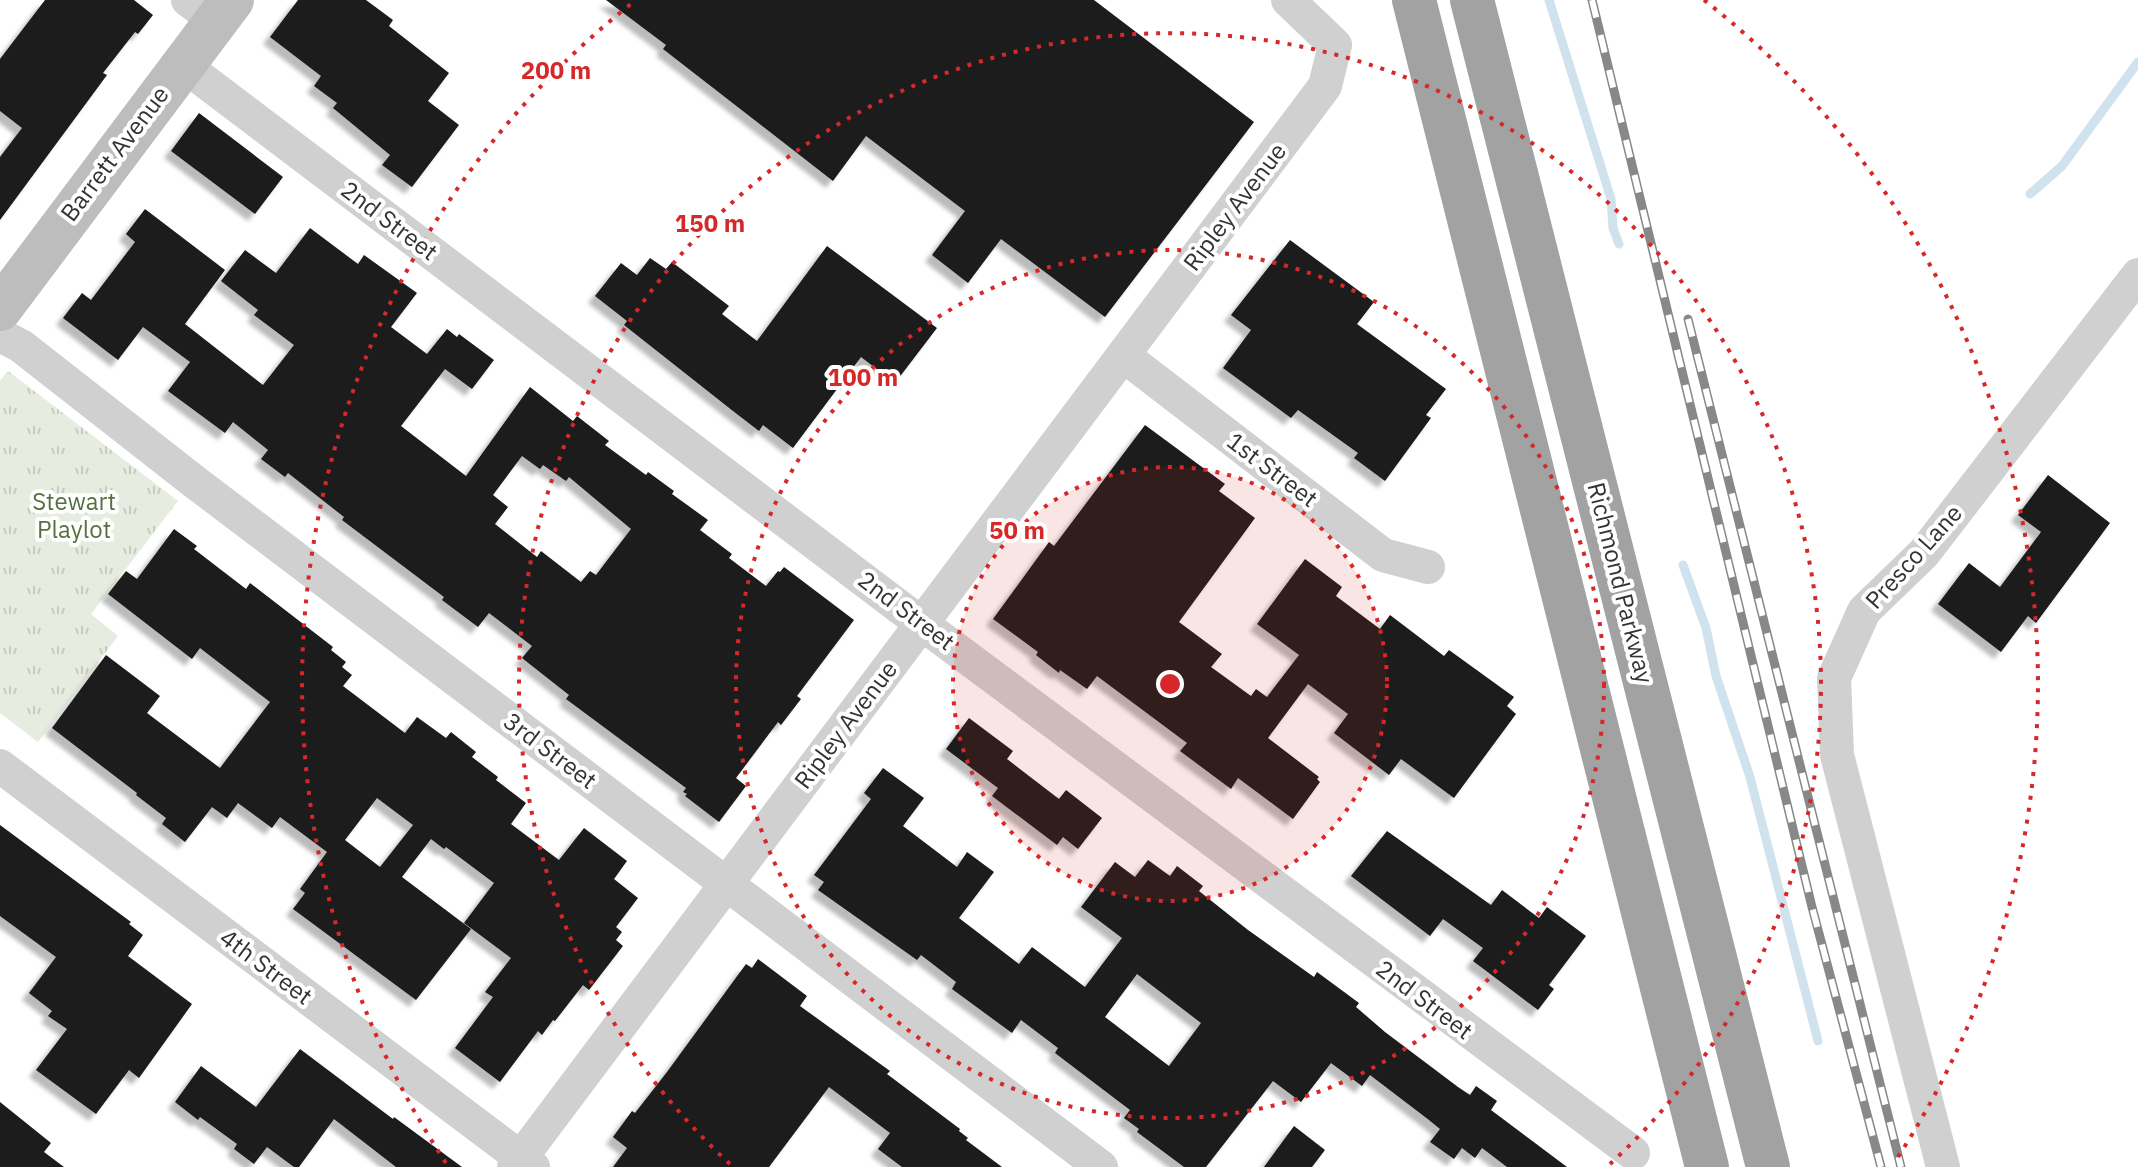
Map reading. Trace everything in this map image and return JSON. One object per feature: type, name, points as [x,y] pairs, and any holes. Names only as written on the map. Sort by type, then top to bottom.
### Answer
[{"type":"highway","points":[[1414,0],[1707,1167]]},
{"type":"highway","name":"Richmond Parkway","points":[[1472,0],[1768,1167]]},
{"type":"main road","name":"Barrett Avenue","points":[[0,309],[182,64],[212,7]]},
{"type":"street","name":"Ripley Avenue","points":[[522,1164],[726,884],[1325,86],[1335,45],[1288,0]]},
{"type":"street","name":"2nd Street","points":[[182,64],[922,624],[1633,1153]]},
{"type":"street","name":"Presco Lane","points":[[1943,1167],[1837,755],[1834,678],[1864,611],[1924,553],[2138,275]]},
{"type":"street","name":"3rd Street","points":[[0,335],[21,346],[196,483],[1101,1167]]},
{"type":"street","name":"1st Street","points":[[1124,356],[1383,555],[1428,567]]},
{"type":"street","name":"4th Street","points":[[0,766],[522,1164]]},
{"type":"green space","name":"Stewart Playlot","points":[[8,371],[178,501],[91,614],[118,636],[38,742],[0,713],[0,381]]},
{"type":"building","points":[[45,0],[134,0],[153,15],[138,34],[135,32],[103,73],[107,75],[0,220],[0,157],[22,128],[0,111],[0,59]]},
{"type":"building","points":[[298,0],[366,0],[393,20],[389,26],[449,73],[428,101],[459,125],[412,187],[382,165],[390,155],[333,108],[337,103],[314,86],[321,76],[270,37]]},
{"type":"building","points":[[606,0],[1094,0],[1254,122],[1105,317],[1001,239],[968,283],[932,255],[965,211],[866,136],[833,181],[663,49],[666,45]]},
{"type":"building","points":[[199,113],[283,177],[255,214],[171,151]]},
{"type":"building","points":[[145,209],[225,270],[185,324],[263,385],[294,345],[254,315],[258,310],[221,281],[245,250],[276,273],[310,228],[358,264],[364,255],[417,293],[391,327],[427,354],[447,329],[457,337],[459,334],[494,360],[472,389],[445,369],[401,426],[466,476],[530,387],[573,421],[577,416],[609,441],[605,445],[674,491],[672,494],[708,520],[700,530],[732,554],[729,558],[766,586],[784,567],[854,620],[797,696],[801,699],[781,725],[778,722],[736,778],[746,786],[719,822],[685,796],[687,794],[683,792],[686,788],[566,699],[569,695],[522,658],[532,646],[489,613],[478,627],[442,600],[444,597],[342,520],[344,517],[288,473],[285,477],[261,459],[268,450],[233,422],[225,433],[168,391],[190,362],[143,327],[118,360],[63,318],[82,293],[91,300],[135,242],[126,234]],"holes":[[[522,456],[540,469],[543,465],[566,481],[569,477],[631,529],[596,575],[590,571],[581,582],[541,551],[537,557],[495,524],[508,507],[493,495]]]},
{"type":"building","points":[[1290,240],[1374,302],[1357,324],[1446,389],[1426,415],[1431,418],[1385,481],[1354,458],[1358,453],[1298,410],[1291,418],[1223,368],[1251,330],[1231,315]]},
{"type":"building","points":[[827,246],[937,328],[895,383],[861,357],[793,448],[763,425],[759,431],[624,325],[627,321],[595,296],[621,263],[637,275],[650,258],[666,269],[672,262],[729,306],[722,314],[757,341]]},
{"type":"building","points":[[1145,425],[1225,484],[1219,491],[1255,518],[1179,622],[1222,654],[1211,667],[1251,696],[1256,689],[1267,697],[1299,655],[1257,624],[1305,559],[1342,587],[1336,596],[1380,629],[1390,615],[1444,656],[1449,650],[1514,697],[1507,706],[1516,714],[1454,798],[1401,759],[1389,775],[1334,733],[1348,714],[1308,684],[1268,738],[1319,777],[1320,782],[1293,819],[1238,778],[1231,789],[1180,751],[1187,743],[1097,676],[1087,689],[1060,670],[1059,673],[1036,655],[1038,652],[993,619],[1049,542],[1054,546]]},
{"type":"building","points":[[2048,475],[2110,523],[2036,623],[2028,616],[2001,652],[1938,604],[1969,563],[2000,587],[2041,532],[2018,515]]},
{"type":"building","points":[[174,529],[197,546],[194,549],[246,589],[250,583],[333,647],[331,650],[346,662],[342,667],[352,675],[343,686],[405,733],[417,717],[446,738],[451,732],[476,752],[472,757],[526,803],[511,824],[559,860],[584,828],[627,861],[614,879],[638,898],[616,927],[622,932],[616,940],[623,946],[589,990],[583,985],[542,1035],[538,1031],[500,1082],[455,1048],[493,997],[485,992],[511,958],[464,923],[494,883],[431,839],[402,877],[471,929],[416,1000],[293,909],[305,893],[300,889],[327,852],[280,817],[272,828],[238,803],[227,818],[212,807],[185,842],[162,824],[166,818],[137,793],[52,728],[106,655],[160,696],[147,713],[220,768],[270,702],[200,648],[192,659],[108,594],[126,571],[137,579]],"holes":[[[377,798],[413,825],[380,867],[345,840]]]},
{"type":"building","points":[[969,718],[1013,751],[1007,759],[1059,799],[1066,790],[1102,818],[1078,849],[1063,837],[1057,845],[992,796],[998,788],[946,749]]},
{"type":"building","points":[[883,768],[924,798],[903,826],[957,867],[967,852],[994,872],[959,918],[1019,964],[1032,947],[1085,987],[1122,938],[1081,907],[1115,862],[1135,877],[1148,860],[1170,876],[1177,866],[1203,886],[1199,891],[1248,930],[1314,977],[1317,972],[1359,1003],[1356,1007],[1385,1032],[1458,1087],[1470,1095],[1476,1086],[1497,1101],[1491,1110],[1567,1167],[1507,1167],[1482,1148],[1475,1158],[1462,1148],[1454,1159],[1430,1142],[1440,1129],[1429,1120],[1370,1075],[1362,1086],[1331,1063],[1301,1102],[1273,1081],[1206,1167],[1184,1167],[1137,1132],[1139,1129],[1124,1118],[1130,1110],[1055,1053],[1058,1048],[1021,1020],[1012,1033],[952,989],[956,982],[921,955],[917,960],[818,890],[824,882],[814,875],[871,799],[864,793]],"holes":[[[1137,974],[1201,1023],[1169,1066],[1105,1017]]]},
{"type":"building","points":[[0,825],[131,922],[129,924],[143,935],[128,956],[192,1004],[139,1078],[129,1070],[96,1114],[36,1070],[67,1029],[48,1016],[52,1011],[29,993],[56,957],[0,916]]},
{"type":"building","points":[[1387,831],[1491,905],[1502,890],[1539,918],[1547,907],[1586,936],[1549,985],[1554,989],[1538,1010],[1473,961],[1483,948],[1443,919],[1430,936],[1351,876]]},
{"type":"building","points":[[758,959],[807,996],[800,1006],[890,1071],[887,1074],[960,1129],[968,1138],[966,1140],[1002,1167],[902,1167],[878,1149],[890,1133],[829,1087],[769,1167],[613,1167],[627,1148],[613,1137],[667,1072],[746,964],[752,968]]},
{"type":"building","points":[[300,1049],[462,1167],[396,1167],[334,1119],[299,1167],[294,1167],[267,1147],[254,1164],[234,1149],[237,1144],[175,1102],[201,1066],[256,1107]]},
{"type":"building","points":[[0,1102],[51,1143],[44,1152],[64,1167],[0,1167]]},
{"type":"building","points":[[1294,1126],[1325,1150],[1312,1167],[1264,1167]]},
{"type":"waterway","points":[[1549,0],[1611,199],[1613,228],[1619,244]]},
{"type":"waterway","points":[[2030,194],[2062,166],[2138,62]]},
{"type":"waterway","points":[[1683,565],[1706,628],[1716,676],[1750,777],[1818,1041]]},
{"type":"railway","points":[[1592,0],[1812,907],[1881,1167]]},
{"type":"railway","points":[[1688,319],[1901,1167]]}]
